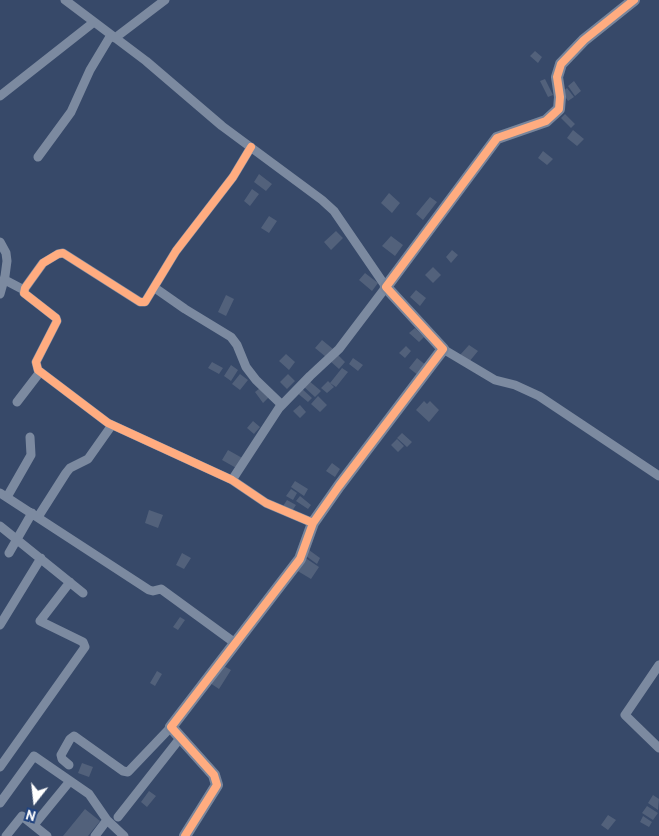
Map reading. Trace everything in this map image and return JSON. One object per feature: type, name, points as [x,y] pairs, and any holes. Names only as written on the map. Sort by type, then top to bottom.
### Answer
[{"type":"street","points":[[65,0],[146,61],[222,126],[322,200],[334,211],[386,287],[443,349],[495,380],[515,385],[539,396],[659,476]]},
{"type":"street","points":[[38,157],[71,112],[90,70],[113,36],[165,0]]},
{"type":"street","points":[[232,480],[282,405],[339,349],[497,138],[546,121],[559,109],[560,97],[557,77],[561,64],[584,40],[634,0]]},
{"type":"street","points":[[0,96],[94,22]]},
{"type":"street","points":[[24,290],[43,263],[61,253],[66,254],[140,302],[145,302],[176,252],[233,178],[251,147]]},
{"type":"street","points":[[0,242],[6,253],[6,269],[0,294]]},
{"type":"street","points":[[4,280],[24,290],[25,294],[56,318],[57,321],[36,362],[40,372],[112,425],[232,480],[266,504],[313,523]]},
{"type":"street","points":[[155,288],[231,337],[237,345],[246,367],[256,380],[282,405]]},
{"type":"street","points":[[69,765],[62,759],[61,755],[70,739],[74,736],[128,772],[170,727],[300,559],[313,523],[338,486],[443,349]]},
{"type":"street","points":[[17,402],[40,372]]},
{"type":"street","points":[[9,553],[17,539],[66,472],[88,459],[112,425]]},
{"type":"street","points":[[30,436],[31,454],[4,495],[149,590],[161,589],[235,643]]},
{"type":"street","points":[[0,526],[83,593]]},
{"type":"street","points":[[0,625],[41,558]]},
{"type":"street","points":[[0,767],[85,647],[84,642],[40,621],[70,582]]},
{"type":"street","points":[[659,664],[625,715],[659,748]]},
{"type":"street","points":[[170,727],[214,775],[217,785],[185,836]]},
{"type":"street","points":[[118,817],[181,738]]},
{"type":"street","points":[[0,803],[34,756],[89,794],[107,820],[124,836]]},
{"type":"street","points":[[34,826],[70,781]]},
{"type":"street","points":[[6,836],[22,816],[47,836]]},
{"type":"street","points":[[95,836],[107,820]]},
{"type":"building","points":[[535,51],[542,57],[538,63],[530,56]]},
{"type":"building","points":[[545,79],[553,95],[548,97],[540,81]]},
{"type":"building","points":[[574,81],[581,91],[575,96],[568,86]]},
{"type":"building","points":[[567,88],[574,97],[568,101],[562,92]]},
{"type":"building","points":[[565,114],[575,124],[571,128],[561,118]]},
{"type":"building","points":[[573,130],[584,139],[577,146],[567,138]]},
{"type":"building","points":[[543,151],[553,159],[547,165],[538,158]]},
{"type":"building","points":[[259,174],[272,184],[266,191],[254,182]]},
{"type":"building","points":[[252,189],[259,194],[250,206],[244,201]]},
{"type":"building","points":[[389,193],[400,203],[392,213],[381,203]]},
{"type":"building","points":[[430,197],[437,202],[423,220],[416,214]]},
{"type":"building","points":[[269,216],[277,221],[269,233],[261,228]]},
{"type":"building","points":[[336,231],[343,238],[331,250],[324,242]]},
{"type":"building","points":[[391,236],[403,245],[395,256],[382,246]]},
{"type":"building","points":[[452,250],[458,255],[451,263],[446,257]]},
{"type":"building","points":[[433,267],[441,275],[433,283],[425,275]]},
{"type":"building","points":[[365,273],[378,283],[372,291],[359,280]]},
{"type":"building","points":[[416,290],[426,298],[420,306],[410,297]]},
{"type":"building","points":[[226,295],[234,299],[226,316],[218,312]]},
{"type":"building","points":[[415,328],[424,337],[419,342],[409,333]]},
{"type":"building","points":[[322,340],[333,349],[326,357],[315,348]]},
{"type":"building","points":[[469,345],[478,351],[469,362],[460,355]]},
{"type":"building","points":[[406,346],[411,351],[405,358],[399,353]]},
{"type":"building","points":[[286,354],[295,362],[289,370],[279,361]]},
{"type":"building","points":[[337,354],[345,362],[339,369],[330,361]]},
{"type":"building","points":[[353,358],[363,365],[358,371],[349,364]]},
{"type":"building","points":[[417,358],[427,366],[419,376],[409,368]]},
{"type":"building","points":[[212,362],[223,368],[219,374],[208,368]]},
{"type":"building","points":[[231,365],[238,370],[231,381],[224,376]]},
{"type":"building","points":[[342,368],[348,372],[336,387],[330,383]]},
{"type":"building","points":[[240,374],[248,380],[240,390],[232,384]]},
{"type":"building","points":[[288,374],[295,381],[287,389],[280,382]]},
{"type":"building","points":[[308,380],[321,391],[315,397],[303,386]]},
{"type":"building","points":[[328,381],[334,387],[327,393],[321,388]]},
{"type":"building","points":[[300,387],[312,398],[308,402],[296,392]]},
{"type":"building","points":[[260,388],[269,397],[263,403],[255,392]]},
{"type":"building","points":[[318,396],[327,405],[320,412],[311,404]]},
{"type":"building","points":[[424,401],[427,404],[430,401],[439,410],[429,422],[416,410]]},
{"type":"building","points":[[300,405],[306,412],[300,418],[293,411]]},
{"type":"building","points":[[253,421],[260,427],[254,434],[247,428]]},
{"type":"building","points":[[402,433],[412,442],[407,447],[397,438]]},
{"type":"building","points":[[397,439],[404,446],[398,452],[391,445]]},
{"type":"building","points":[[228,450],[244,459],[238,469],[222,460]]},
{"type":"building","points":[[332,463],[340,469],[335,477],[326,471]]},
{"type":"building","points":[[295,481],[308,489],[304,496],[291,487]]},
{"type":"building","points":[[291,489],[297,493],[293,500],[286,496]]},
{"type":"building","points":[[300,496],[311,505],[308,509],[296,501]]},
{"type":"building","points":[[287,500],[296,505],[292,511],[283,506]]},
{"type":"building","points":[[149,510],[163,515],[158,528],[145,523]]},
{"type":"building","points":[[309,550],[320,558],[317,564],[306,556]]},
{"type":"building","points":[[182,553],[191,558],[184,569],[176,565]]},
{"type":"building","points":[[304,557],[319,567],[311,579],[296,570]]},
{"type":"building","points":[[180,617],[185,620],[178,630],[173,627]]},
{"type":"building","points":[[222,665],[231,670],[219,689],[210,683]]},
{"type":"building","points":[[157,671],[162,674],[155,686],[150,683]]},
{"type":"building","points":[[82,763],[93,767],[89,777],[78,773]]},
{"type":"building","points":[[149,791],[156,796],[147,807],[141,802]]},
{"type":"building","points":[[653,795],[659,799],[658,810],[648,803]]},
{"type":"building","points":[[647,806],[658,813],[653,820],[642,813]]},
{"type":"building","points":[[85,809],[100,821],[88,836],[63,836]]},
{"type":"building","points":[[608,815],[616,820],[608,830],[601,825]]},
{"type":"building","points":[[643,816],[652,822],[649,827],[640,822]]},
{"type":"cycle path","points":[[185,836],[217,785],[214,775],[171,727],[300,559],[313,523],[443,349],[386,287],[497,138],[546,121],[559,109],[560,97],[557,77],[561,64],[584,40],[634,0]]},
{"type":"cycle path","points":[[251,147],[233,177],[176,251],[145,302],[140,302],[63,253],[43,263],[25,288],[24,293],[56,318],[57,321],[36,362],[38,370],[108,423],[232,480],[266,503],[313,523]]}]
